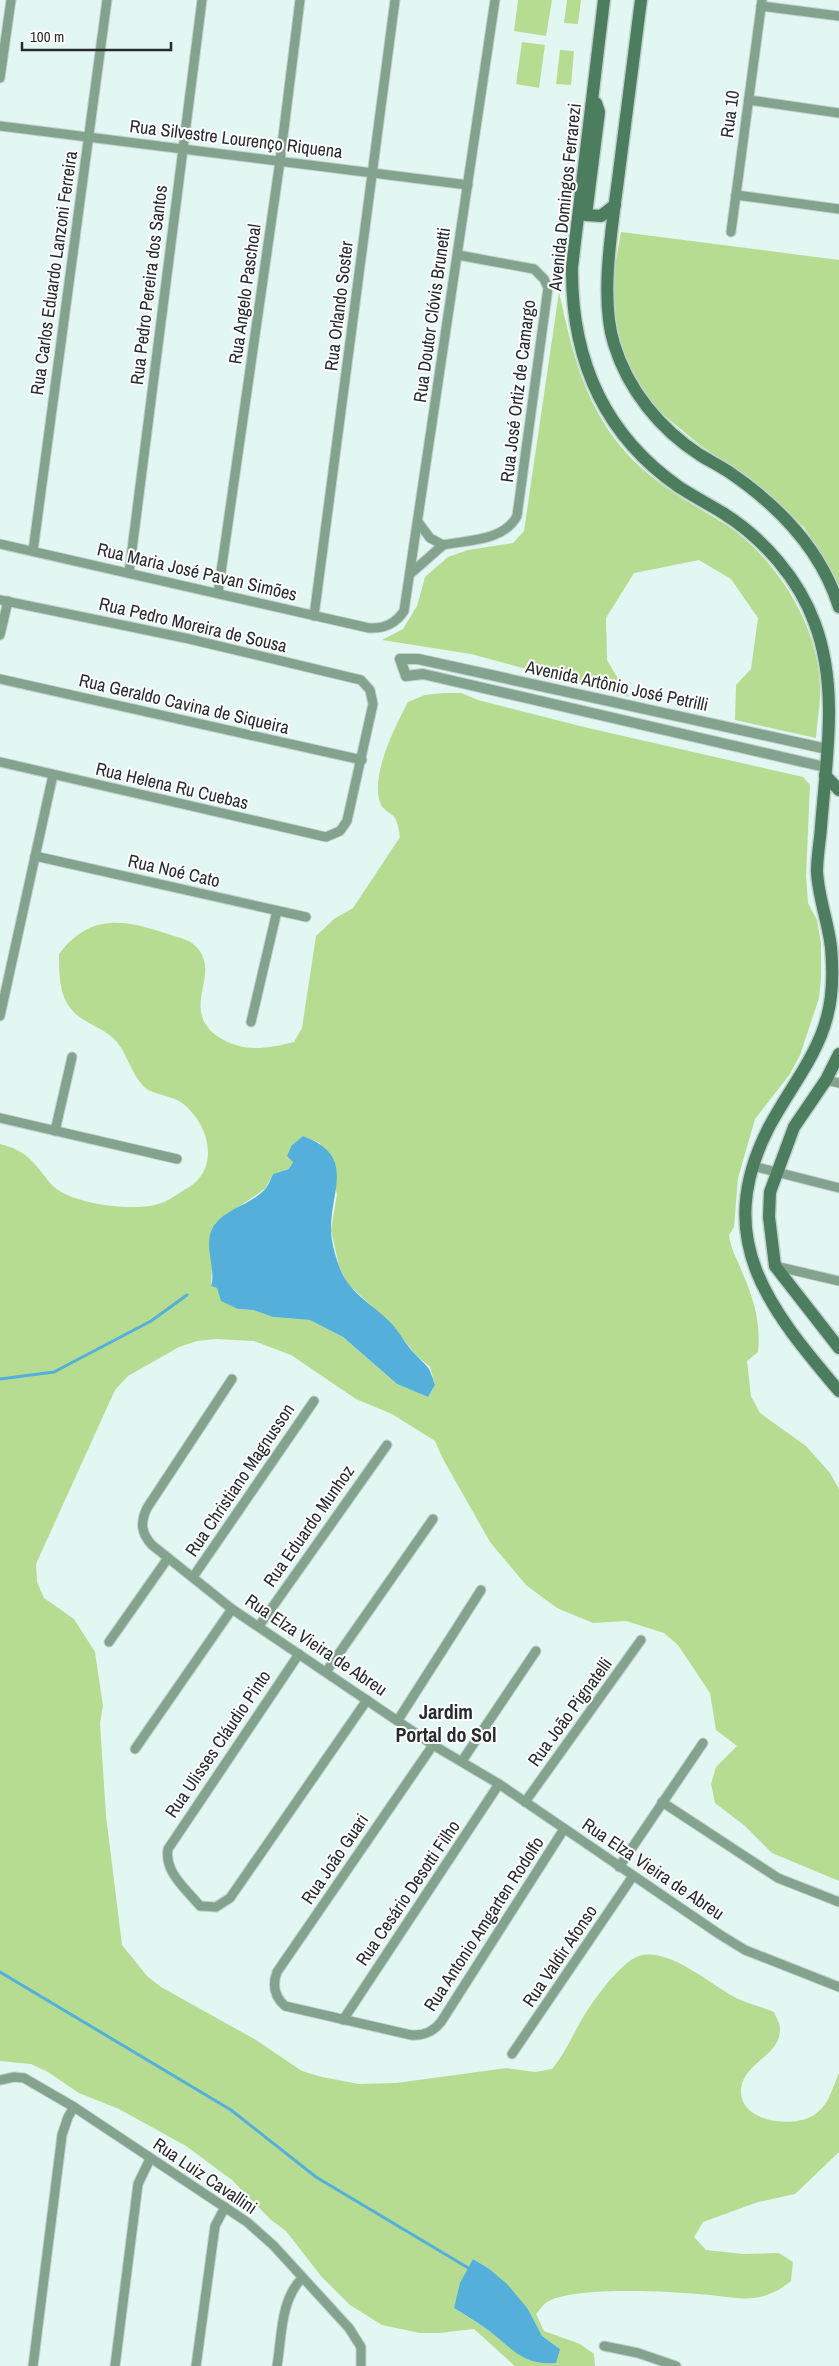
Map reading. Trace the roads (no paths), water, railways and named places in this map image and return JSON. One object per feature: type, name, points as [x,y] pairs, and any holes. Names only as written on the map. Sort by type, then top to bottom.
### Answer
[{"type":"main road","name":"Avenida Domingos Ferrarezi","points":[[604,0],[593,96],[600,112],[572,267],[571,299],[581,350],[598,396],[623,437],[643,458],[679,487],[725,514],[756,537],[782,566],[809,609],[823,649],[829,691],[833,750],[825,771],[817,871],[821,903],[830,946],[835,994],[822,1035],[768,1129],[753,1166],[748,1190],[745,1224],[754,1269],[786,1323],[839,1391]]},
{"type":"main road","points":[[641,0],[615,205],[609,284],[609,320],[614,343],[633,389],[677,438],[742,482],[798,530],[821,567],[839,607]]},
{"type":"main road","points":[[582,214],[601,216],[615,205]]},
{"type":"main road","points":[[825,771],[839,790]]},
{"type":"main road","points":[[839,1054],[826,1080],[794,1127],[770,1192],[769,1217],[775,1266],[839,1348]]},
{"type":"street","points":[[0,78],[10,0]]},
{"type":"street","name":"Rua Carlos Eduardo Lanzoni Ferreira","points":[[33,551],[107,0]]},
{"type":"street","name":"Rua Pedro Pereira dos Santos","points":[[129,573],[202,0]]},
{"type":"street","name":"Rua Angelo Paschoal","points":[[218,593],[280,161],[300,0]]},
{"type":"street","name":"Rua Orlando Soster","points":[[314,616],[396,0]]},
{"type":"street","name":"Rua Doutor Clóvis Brunetti","points":[[386,626],[397,620],[404,611],[494,0]]},
{"type":"street","points":[[761,3],[839,16]]},
{"type":"street","name":"Rua 10","points":[[731,232],[761,3]]},
{"type":"street","points":[[749,100],[839,113]]},
{"type":"street","name":"Rua Silvestre Lourenço Riquena","points":[[0,126],[468,185]]},
{"type":"street","points":[[736,196],[839,209]]},
{"type":"street","name":"Rua José Ortiz de Camargo","points":[[410,574],[443,545],[501,533],[511,526],[517,516],[548,288],[544,279],[534,269],[458,254]]},
{"type":"street","points":[[418,522],[430,538],[443,545]]},
{"type":"street","name":"Rua Maria José Pavan Simões","points":[[0,544],[370,628],[386,626]]},
{"type":"street","points":[[0,635],[4,600]]},
{"type":"street","name":"Rua Pedro Moreira de Sousa","points":[[4,600],[185,638],[361,680],[372,693],[373,704],[362,760]]},
{"type":"street","name":"Avenida Artônio José Petrilli","points":[[825,771],[423,674],[406,676],[400,659],[418,658],[833,750]]},
{"type":"street","name":"Rua Geraldo Cavina de Siqueira","points":[[0,679],[362,760]]},
{"type":"street","name":"Rua Helena Ru Cuebas","points":[[0,762],[322,837],[337,834],[347,822],[362,760]]},
{"type":"street","points":[[0,1016],[53,775]]},
{"type":"street","name":"Rua Noé Cato","points":[[35,856],[306,917]]},
{"type":"street","points":[[250,1022],[277,911]]},
{"type":"street","points":[[55,1132],[72,1057]]},
{"type":"street","points":[[826,1080],[839,1083]]},
{"type":"street","points":[[0,1118],[55,1132],[177,1158]]},
{"type":"street","points":[[753,1166],[839,1188]]},
{"type":"street","points":[[775,1266],[839,1281]]},
{"type":"street","name":"Rua Elza Vieira de Abreu","points":[[232,1379],[142,1518],[145,1538],[232,1609],[398,1720],[433,1746],[499,1784],[745,1950],[839,1987]]},
{"type":"street","name":"Rua Christiano Magnusson","points":[[193,1578],[314,1401]]},
{"type":"street","name":"Rua Eduardo Munhoz","points":[[259,1626],[386,1445]]},
{"type":"street","points":[[326,1672],[433,1519]]},
{"type":"street","points":[[109,1642],[168,1558]]},
{"type":"street","points":[[398,1720],[481,1590]]},
{"type":"street","points":[[135,1749],[232,1609]]},
{"type":"street","name":"Rua João Pignatelli","points":[[526,1802],[641,1640]]},
{"type":"street","points":[[462,1761],[536,1651]]},
{"type":"street","name":"Rua Ulisses Cláudio Pinto","points":[[299,1654],[173,1839],[167,1854],[170,1870],[200,1906],[216,1907],[230,1898],[367,1700]]},
{"type":"street","points":[[620,1867],[703,1742]]},
{"type":"street","name":"Rua João Guari","points":[[343,2020],[285,2006],[275,1994],[274,1986],[278,1972],[433,1746]]},
{"type":"street","name":"Rua Cesário Desotti Filho","points":[[343,2020],[499,1784]]},
{"type":"street","points":[[662,1802],[778,1878],[839,1902]]},
{"type":"street","name":"Rua Antonio Amgarten Rodolfo","points":[[343,2020],[411,2035],[428,2033],[441,2022],[564,1829]]},
{"type":"street","name":"Rua Valdir Afonso","points":[[512,2054],[634,1876]]},
{"type":"street","name":"Rua Luiz Cavallini","points":[[0,2080],[14,2076],[24,2078],[74,2107],[247,2222],[273,2245],[348,2328],[361,2347],[361,2366]]},
{"type":"street","points":[[33,2366],[62,2135],[68,2117],[74,2107]]},
{"type":"street","points":[[115,2366],[138,2184],[150,2159]]},
{"type":"street","points":[[196,2366],[215,2226],[225,2207]]},
{"type":"street","points":[[277,2366],[286,2306],[292,2290],[302,2278]]},
{"type":"street","points":[[604,2346],[638,2353],[676,2366]]},
{"type":"water","points":[[303,1136],[319,1144],[330,1153],[335,1163],[337,1175],[331,1234],[332,1243],[343,1276],[362,1298],[392,1324],[428,1367],[435,1385],[428,1397],[397,1384],[343,1337],[310,1320],[273,1317],[253,1310],[238,1309],[221,1301],[217,1288],[211,1286],[212,1271],[209,1239],[215,1224],[226,1214],[261,1193],[273,1174],[289,1169],[293,1162],[287,1156],[292,1145]]},
{"type":"water","points":[[473,2259],[488,2268],[507,2284],[528,2309],[542,2336],[560,2349],[556,2363],[535,2362],[526,2359],[484,2327],[454,2308],[460,2283]]},
{"type":"waterway","points":[[0,1379],[54,1372],[151,1321],[187,1295]]},
{"type":"waterway","points":[[0,1972],[231,2110],[316,2177],[470,2269]]},
{"type":"district","name":"Jardim Portal do Sol","points":[[446,1724]]}]
